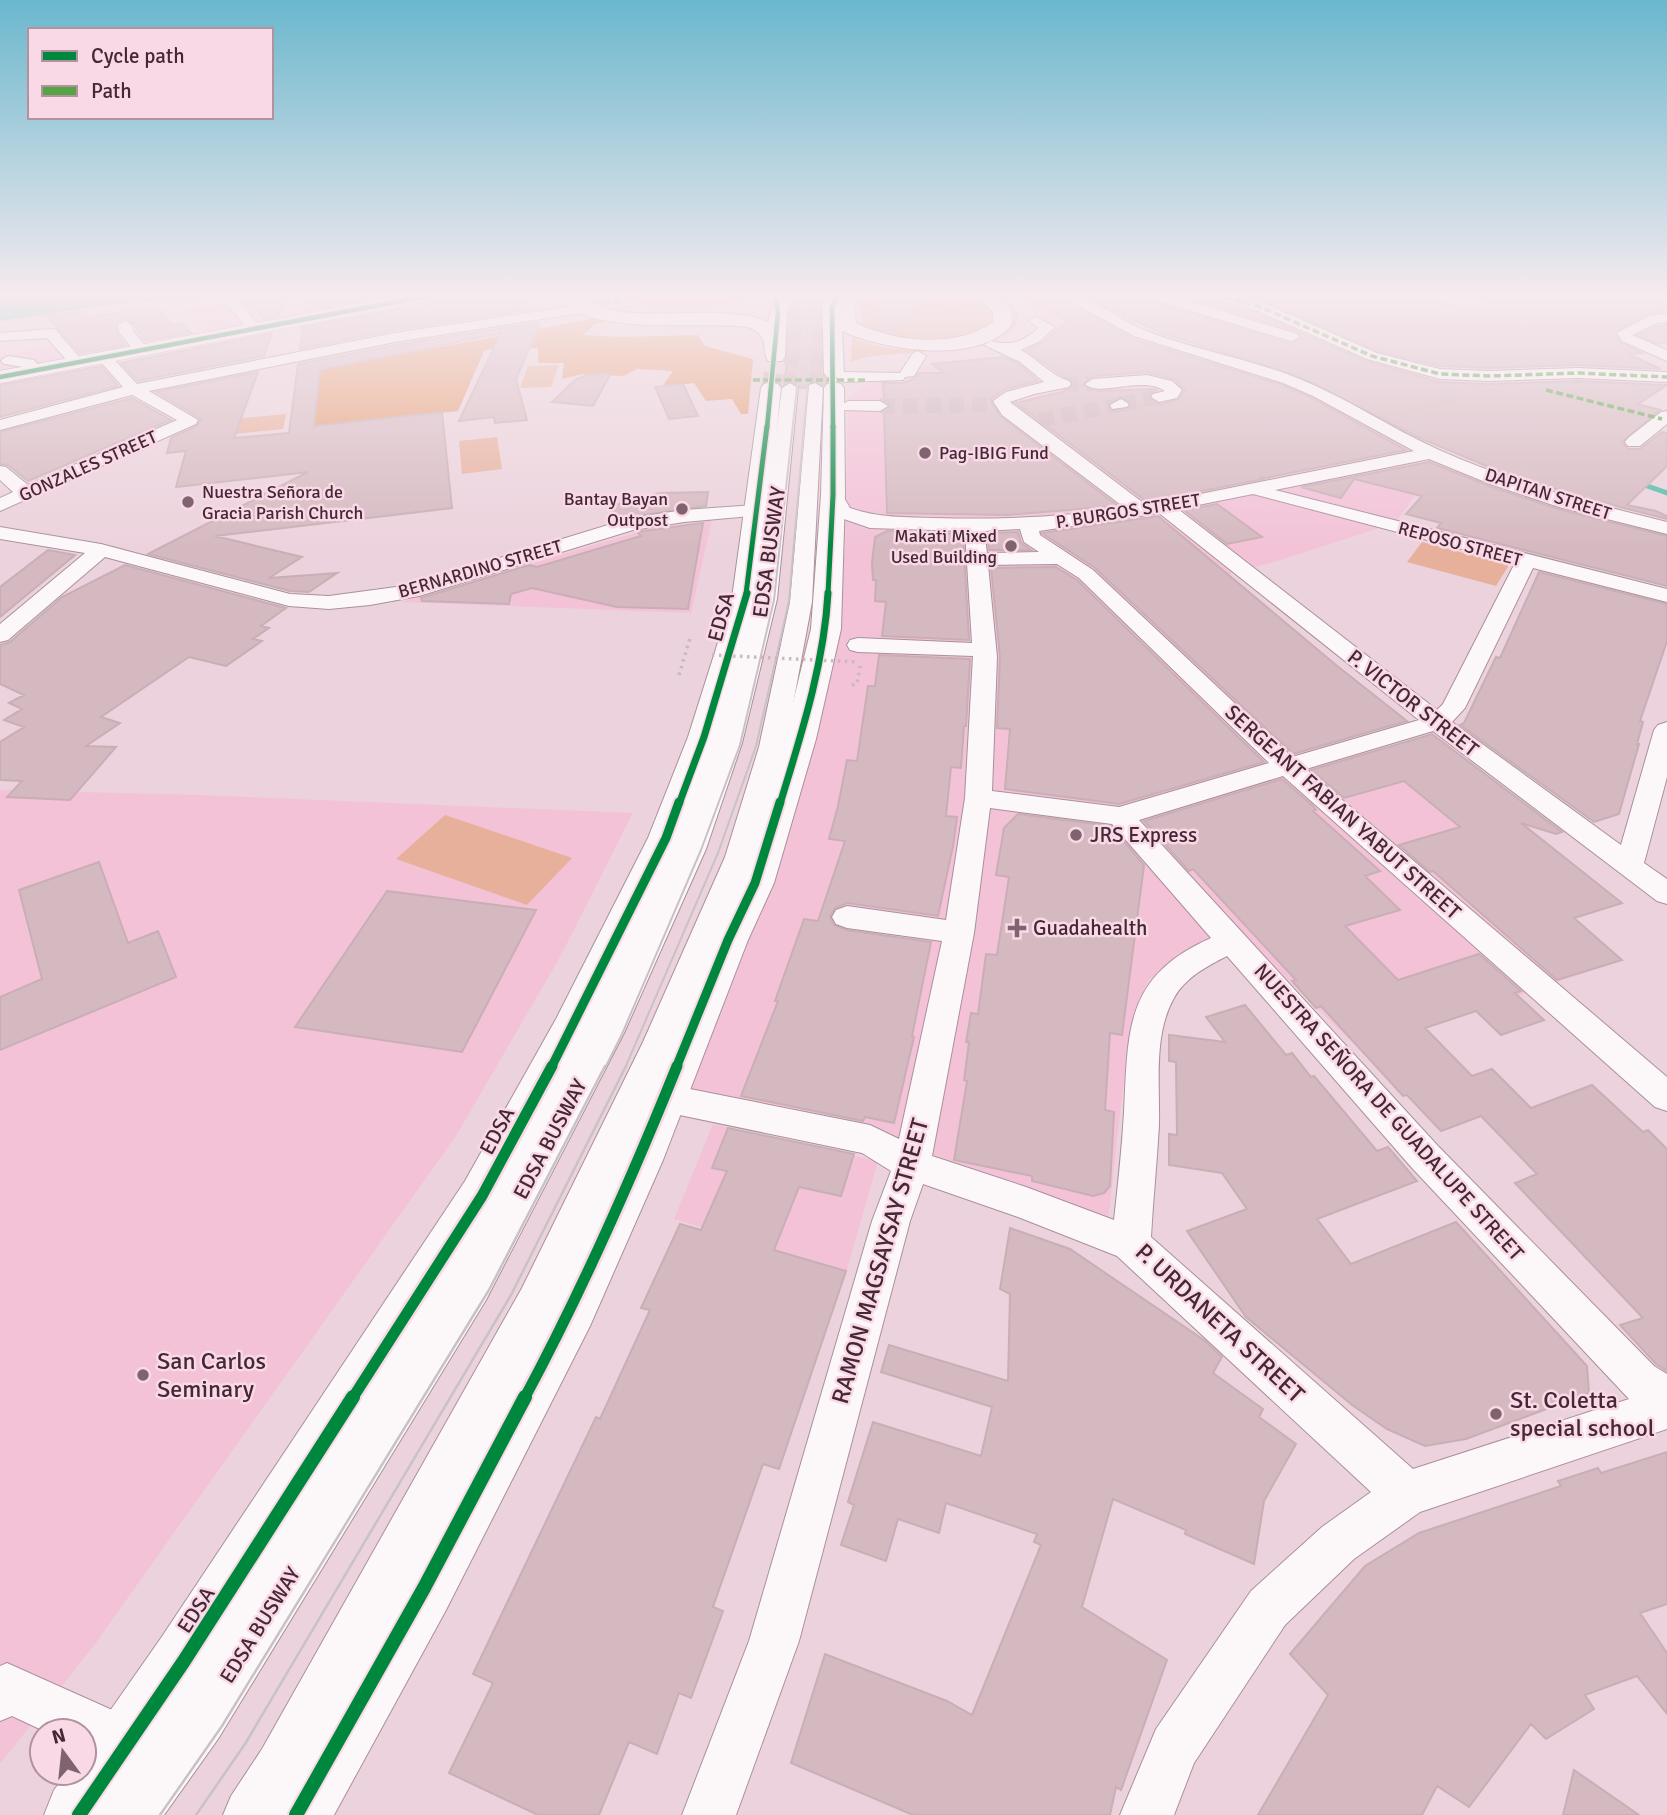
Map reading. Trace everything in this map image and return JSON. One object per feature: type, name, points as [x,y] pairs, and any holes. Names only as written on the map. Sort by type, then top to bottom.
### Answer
[{"type":"highway","points":[[813,380],[817,379]]},
{"type":"highway","name":"EDSA","points":[[296,1815],[424,1588],[565,1321],[665,1098],[728,940],[755,883],[796,753],[826,629],[833,495],[813,380]]},
{"type":"highway","name":"EDSA","points":[[79,1815],[130,1744],[482,1196],[575,1024],[666,838],[704,737],[746,598],[755,511],[813,380]]},
{"type":"street","name":"GONZALES STREET","points":[[0,505],[190,420],[132,388],[124,379]]},
{"type":"street","points":[[0,425],[75,401],[179,379]]},
{"type":"street","points":[[813,380],[824,379]]},
{"type":"street","name":"P. VICTOR STREET","points":[[1051,379],[1059,384],[1004,397],[1002,405],[1032,422],[1153,509],[1667,894]]},
{"type":"street","name":"DAPITAN STREET","points":[[1285,379],[1320,393],[1431,453],[1497,480],[1566,503],[1667,528]]},
{"type":"street","points":[[813,380],[880,406]]},
{"type":"street","name":"EDSA BUSWAY","points":[[132,1815],[200,1721],[472,1287],[607,1033],[686,862],[729,743],[766,599],[813,380]]},
{"type":"street","name":"EDSA BUSWAY","points":[[250,1815],[281,1768],[536,1301],[660,1042],[739,857],[772,747],[801,602],[813,380]]},
{"type":"street","points":[[1093,384],[1154,381],[1174,390],[1171,395],[1159,397]]},
{"type":"street","points":[[1634,442],[1665,418]]},
{"type":"street","name":"P. BURGOS STREET","points":[[833,495],[842,512],[870,522],[974,525],[1071,522],[1254,490],[1431,453]]},
{"type":"street","points":[[0,471],[26,493]]},
{"type":"street","name":"REPOSO STREET","points":[[1254,490],[1526,562],[1667,596]]},
{"type":"street","name":"BERNARDINO STREET","points":[[0,533],[101,551],[289,600],[316,603],[385,596],[440,583],[615,528],[668,517],[755,511]]},
{"type":"street","name":"SERGEANT FABIAN YABUT STREET","points":[[1033,524],[1031,538],[1086,574],[1287,766],[1667,1097]]},
{"type":"street","name":"RAMON MAGSAYSAY STREET","points":[[709,1815],[774,1641],[891,1221],[912,1165],[959,933],[978,798],[984,650],[974,525]]},
{"type":"street","points":[[0,635],[101,551]]},
{"type":"street","points":[[978,559],[1058,558]]},
{"type":"street","points":[[978,798],[1120,816],[1437,722],[1453,708],[1526,562]]},
{"type":"street","points":[[857,653],[984,650]]},
{"type":"street","points":[[1629,866],[1667,730]]},
{"type":"street","name":"NUESTRA SEÑORA DE GUADALUPE STREET","points":[[1120,816],[1425,1157],[1639,1381],[1667,1399]]},
{"type":"street","points":[[847,917],[959,933]]},
{"type":"street","name":"P. URDANETA STREET","points":[[1233,941],[1189,961],[1166,985],[1151,1012],[1144,1050],[1131,1244],[1407,1493]]},
{"type":"street","points":[[665,1098],[870,1140],[912,1165],[1026,1203],[1131,1244]]},
{"type":"street","points":[[1147,1815],[1174,1747],[1268,1608],[1338,1543],[1407,1493],[1667,1408]]},
{"type":"street","points":[[0,1696],[7,1688],[130,1744]]},
{"type":"path","points":[[1434,407],[1447,403]]},
{"type":"path","points":[[679,675],[690,638]]},
{"type":"path","points":[[712,655],[857,653]]},
{"type":"shaded area","points":[[302,379],[472,379],[458,411],[314,426]]},
{"type":"shaded area","points":[[523,379],[554,379],[551,387],[520,388]]},
{"type":"shaded area","points":[[668,379],[751,379],[748,414],[741,414],[732,399],[706,401],[694,383],[662,387]]},
{"type":"shaded area","points":[[876,379],[1272,379],[1304,389],[1476,475],[1451,503],[1415,496],[1395,523],[1274,562],[1181,587],[1349,734],[1622,960],[1360,1050],[1245,938],[1148,980],[1123,1087],[1108,1221],[926,1164],[671,1114],[837,645],[845,550],[848,397]]},
{"type":"shaded area","points":[[286,414],[283,429],[216,436],[221,420]]},
{"type":"shaded area","points":[[497,437],[502,469],[462,474],[459,441]]},
{"type":"shaded area","points":[[712,519],[691,613],[402,602],[675,521]]},
{"type":"shaded area","points":[[1422,542],[1509,565],[1496,586],[1407,562]]},
{"type":"shaded area","name":"San Carlos Seminary","points":[[0,790],[199,795],[633,813],[560,957],[456,1136],[95,1644],[37,1717],[28,1717],[28,1729],[0,1764]]},
{"type":"shaded area","points":[[445,815],[572,858],[527,905],[396,859]]},
{"type":"shaded area","points":[[713,1124],[878,1161],[847,1270],[674,1219]]},
{"type":"building","points":[[33,379],[112,379],[118,386],[0,417],[0,385]]},
{"type":"building","points":[[224,379],[256,379],[234,438],[289,433],[296,379],[319,379],[314,426],[442,412],[452,508],[215,536],[302,557],[269,578],[337,573],[309,592],[290,591],[148,554],[308,472],[176,487],[186,451],[167,453],[171,438],[197,426],[201,419],[156,392]]},
{"type":"building","points":[[479,379],[516,379],[527,420],[495,423],[494,417],[459,421]]},
{"type":"building","points":[[576,379],[608,379],[593,406],[552,402]]},
{"type":"building","points":[[785,379],[826,379],[828,381],[823,385],[814,381],[808,383],[806,388],[801,388],[791,381],[785,383]]},
{"type":"building","points":[[914,379],[1035,379],[1038,381],[1005,389],[991,399],[991,402],[1000,416],[1118,506],[1007,515],[887,513],[884,411],[890,405],[884,400],[883,383],[903,383]]},
{"type":"building","points":[[1070,379],[1090,379],[1083,385],[1100,391],[1155,389],[1157,390],[1148,398],[1160,405],[1179,399],[1185,390],[1173,379],[1262,379],[1312,398],[1406,450],[1260,477],[1263,479],[1147,502],[1016,403],[1070,390],[1073,385]],"holes":[[[1120,397],[1130,402],[1127,410],[1111,411],[1107,404]]]},
{"type":"building","points":[[1303,379],[1428,379],[1439,382],[1490,384],[1578,381],[1667,385],[1638,404],[1660,410],[1622,442],[1628,449],[1640,449],[1662,432],[1667,433],[1667,466],[1627,505],[1656,511],[1667,516],[1667,519],[1581,497],[1496,470],[1422,439]]},
{"type":"building","points":[[683,384],[698,416],[669,419],[655,387]]},
{"type":"building","points":[[132,398],[171,420],[28,481],[8,465],[0,464],[0,432]]},
{"type":"building","points":[[1429,462],[1558,509],[1667,536],[1667,586],[1437,528],[1441,523],[1406,514],[1422,496],[1354,479],[1341,498],[1301,487]]},
{"type":"building","points":[[708,492],[706,506],[621,518],[607,507],[660,493]]},
{"type":"building","points":[[1217,504],[1262,537],[1227,544],[1184,510]]},
{"type":"building","points":[[1158,516],[1407,721],[1293,754],[1095,568],[1042,533]]},
{"type":"building","points":[[703,523],[688,609],[617,607],[532,588],[511,594],[509,604],[422,601],[421,598],[529,565],[537,567],[641,536],[637,532]]},
{"type":"building","points":[[887,531],[963,534],[969,640],[882,636],[886,602],[875,601],[876,580],[873,580],[872,563],[875,537]]},
{"type":"building","points":[[1018,532],[1021,543],[1031,550],[989,550],[987,533]]},
{"type":"building","points":[[48,550],[75,555],[0,617],[0,587]]},
{"type":"building","points":[[125,565],[286,608],[261,626],[269,628],[253,639],[262,641],[226,666],[189,657],[101,717],[120,723],[86,746],[116,747],[70,800],[7,797],[22,781],[0,780],[0,742],[24,727],[4,720],[22,709],[9,703],[24,695],[0,684],[0,645],[10,642],[62,597]]},
{"type":"building","points":[[1056,567],[1077,580],[1264,762],[1119,804],[1005,789],[1010,729],[997,728],[1000,657],[991,568]]},
{"type":"building","points":[[1539,572],[1667,604],[1667,641],[1640,721],[1643,722],[1639,744],[1619,814],[1594,822],[1460,725],[1464,723],[1496,657],[1500,658]]},
{"type":"building","points":[[879,655],[970,659],[961,768],[951,767],[946,816],[957,817],[938,916],[847,903],[835,908],[830,916],[834,925],[846,930],[931,942],[912,1036],[914,1037],[894,1123],[865,1117],[863,1121],[741,1096],[778,1001],[775,1001],[804,919],[818,921],[845,841],[829,839],[847,760],[857,761],[868,686],[875,686]]},
{"type":"building","points":[[1432,734],[1562,832],[1556,834],[1521,823],[1622,903],[1574,918],[1622,960],[1557,980],[1433,871],[1430,872],[1399,845],[1460,827],[1404,781],[1344,798],[1311,770]]},
{"type":"building","points":[[1282,779],[1313,806],[1316,810],[1313,811],[1380,871],[1365,876],[1400,910],[1345,926],[1398,980],[1479,954],[1521,991],[1515,993],[1544,1020],[1501,1035],[1476,1011],[1425,1028],[1472,1076],[1492,1069],[1531,1108],[1592,1085],[1643,1132],[1648,1130],[1667,1149],[1667,1371],[1656,1364],[1620,1325],[1643,1318],[1515,1183],[1537,1174],[1481,1116],[1441,1131],[1407,1095],[1403,1096],[1321,1006],[1316,1008],[1292,981],[1296,980],[1193,869],[1189,871],[1144,821]]},
{"type":"building","points":[[1018,814],[1111,826],[1144,865],[1122,1035],[1110,1033],[1105,1110],[1114,1112],[1110,1186],[1104,1193],[1093,1196],[1032,1181],[1032,1176],[954,1160],[967,1081],[964,1080],[969,1042],[966,1042],[971,1013],[978,1014],[986,954],[997,955],[1009,877],[996,875],[1004,828]]},
{"type":"building","points":[[99,862],[128,943],[158,931],[176,977],[0,1050],[0,997],[42,979],[19,890]]},
{"type":"building","points":[[387,891],[536,910],[462,1052],[295,1027]]},
{"type":"building","points":[[1245,1005],[1286,1055],[1292,1053],[1311,1077],[1314,1076],[1377,1151],[1388,1147],[1417,1181],[1317,1219],[1351,1264],[1456,1222],[1587,1366],[1589,1393],[1466,1439],[1425,1446],[1387,1429],[1352,1405],[1246,1317],[1187,1231],[1247,1209],[1222,1173],[1169,1165],[1169,1134],[1177,1135],[1176,1062],[1169,1061],[1169,1035],[1225,1042],[1206,1017]]},
{"type":"building","points":[[728,1128],[854,1154],[841,1196],[799,1187],[774,1250],[846,1271],[779,1469],[763,1464],[713,1607],[723,1611],[691,1698],[679,1693],[657,1754],[629,1742],[599,1815],[538,1815],[449,1773],[493,1683],[473,1674],[596,1417],[600,1419],[650,1310],[641,1308],[680,1224],[701,1230],[727,1171],[712,1168]]},
{"type":"building","points":[[1010,1228],[1070,1249],[1204,1340],[1222,1357],[1213,1373],[1263,1409],[1259,1417],[1296,1444],[1264,1501],[1254,1564],[1185,1534],[1186,1530],[1113,1499],[1082,1607],[1167,1660],[1121,1790],[1116,1787],[1110,1815],[913,1815],[791,1763],[825,1654],[947,1701],[972,1715],[1041,1545],[1034,1542],[1037,1534],[946,1503],[939,1533],[898,1519],[886,1561],[841,1545],[854,1505],[848,1502],[873,1422],[981,1456],[992,1407],[881,1372],[889,1345],[1008,1381],[1010,1294],[1000,1289]]},
{"type":"building","points":[[1667,1452],[1667,1604],[1640,1613],[1667,1653],[1667,1714],[1637,1676],[1585,1695],[1594,1709],[1546,1739],[1531,1724],[1469,1807],[1437,1786],[1422,1815],[1258,1815],[1328,1695],[1290,1654],[1365,1566],[1419,1533],[1561,1486],[1558,1481],[1598,1468],[1601,1473]]},
{"type":"building","points":[[1574,1770],[1639,1815],[1563,1815]]},
{"type":"waterway","points":[[1636,482],[1667,493]]},
{"type":"tunnel","points":[[771,388],[773,379]]},
{"type":"tunnel","points":[[790,388],[791,379]]},
{"type":"tunnel","points":[[815,388],[816,379]]},
{"type":"tunnel","points":[[1063,384],[1093,384]]},
{"type":"tunnel","points":[[1121,404],[1159,397]]},
{"type":"tunnel","points":[[880,406],[1002,405]]},
{"type":"tunnel","points":[[1039,420],[1118,405]]},
{"type":"tram line","points":[[605,1068],[701,850],[740,745],[774,600],[798,379]]},
{"type":"tram line","points":[[625,1068],[718,853],[756,746],[789,601],[808,379]]},
{"type":"tram line","points":[[160,1815],[222,1726],[489,1290],[605,1066]]},
{"type":"tram line","points":[[196,1815],[245,1744],[511,1295],[625,1068]]},
{"type":"marked path","points":[[753,380],[867,380]]},
{"type":"marked path","points":[[1546,390],[1662,419]]},
{"type":"cycle path","points":[[79,1815],[184,1661],[482,1196],[575,1024],[666,838],[704,737],[746,598],[773,379]]},
{"type":"cycle path","points":[[296,1815],[424,1588],[572,1309],[639,1160],[728,940],[755,883],[800,739],[826,629],[833,495],[832,379]]},
{"type":"place","name":"Pag-IBIG Fund","points":[[925,453]]},
{"type":"place","name":"Nuestra Señora de Gracia Parish Church","points":[[188,502]]},
{"type":"place","name":"Bantay Bayan Outpost","points":[[682,509]]},
{"type":"place","name":"Makati Mixed Used Building","points":[[1011,546]]},
{"type":"place","name":"JRS Express","points":[[1076,835]]},
{"type":"place","name":"Guadahealth","points":[[1017,928]]},
{"type":"place","name":"San Carlos Seminary","points":[[143,1375]]},
{"type":"place","name":"St. Coletta special school","points":[[1496,1414]]}]
